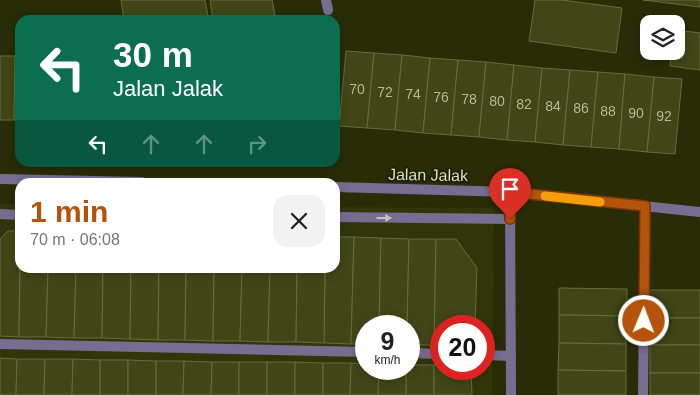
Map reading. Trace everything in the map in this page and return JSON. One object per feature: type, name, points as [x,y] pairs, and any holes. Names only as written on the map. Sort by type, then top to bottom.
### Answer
[{"type":"street","points":[[0,179],[15,179]]},
{"type":"street","name":"Jalan Jalak","points":[[340,188],[510,192],[700,212]]},
{"type":"street","points":[[510,192],[511,395]]},
{"type":"street","points":[[643,395],[645,206]]},
{"type":"street","points":[[0,214],[15,215]]},
{"type":"street","points":[[340,217],[510,219]]},
{"type":"street","points":[[0,344],[355,352]]},
{"type":"street","points":[[495,355],[511,356]]},
{"type":"shaded area","points":[[0,204],[15,204],[15,273],[340,273],[340,207],[494,208],[493,315],[430,315],[430,380],[492,380],[492,395],[0,395]]},
{"type":"building","points":[[121,0],[205,0],[208,15],[123,15]]},
{"type":"building","points":[[210,0],[272,0],[275,15],[212,15]]},
{"type":"building","points":[[535,0],[562,0],[622,8],[616,53],[529,41]]},
{"type":"building","points":[[643,0],[700,0],[700,7]]},
{"type":"building","points":[[685,31],[700,33],[700,70],[670,66],[671,60],[685,60]]},
{"type":"building","points":[[346,51],[374,53],[367,128],[340,126]]},
{"type":"building","points":[[374,53],[402,55],[395,130],[367,128]]},
{"type":"building","points":[[402,55],[430,58],[423,133],[395,130]]},
{"type":"building","points":[[0,56],[15,56],[14,120],[0,120]]},
{"type":"building","points":[[15,56],[15,120],[14,120]]},
{"type":"building","points":[[430,58],[458,60],[451,135],[423,133]]},
{"type":"building","points":[[458,60],[486,62],[479,137],[451,135]]},
{"type":"building","points":[[486,62],[514,65],[507,140],[479,137]]},
{"type":"building","points":[[514,65],[542,68],[535,142],[507,140]]},
{"type":"building","points":[[542,68],[570,70],[563,145],[535,142]]},
{"type":"building","points":[[570,70],[598,72],[591,147],[563,145]]},
{"type":"building","points":[[598,72],[625,74],[619,149],[591,147]]},
{"type":"building","points":[[625,74],[654,77],[647,152],[619,149]]},
{"type":"building","points":[[654,77],[682,79],[675,154],[647,152]]},
{"type":"building","points":[[8,231],[15,231],[15,273],[20,273],[19,337],[0,336],[0,239]]},
{"type":"building","points":[[340,237],[354,237],[351,344],[324,343],[325,273],[340,273]]},
{"type":"building","points":[[354,237],[381,238],[379,315],[355,315],[355,344],[351,344]]},
{"type":"building","points":[[381,238],[409,239],[407,315],[379,315]]},
{"type":"building","points":[[409,239],[436,239],[435,315],[430,315],[430,345],[420,345],[420,315],[407,315]]},
{"type":"building","points":[[436,239],[456,239],[477,268],[475,315],[435,315]]},
{"type":"building","points":[[20,273],[48,273],[46,337],[19,337]]},
{"type":"building","points":[[48,273],[76,273],[74,338],[46,337]]},
{"type":"building","points":[[76,273],[103,273],[102,338],[74,338]]},
{"type":"building","points":[[103,273],[131,273],[130,339],[102,338]]},
{"type":"building","points":[[131,273],[159,273],[158,340],[130,339]]},
{"type":"building","points":[[159,273],[186,273],[185,340],[158,340]]},
{"type":"building","points":[[186,273],[214,273],[213,341],[185,340]]},
{"type":"building","points":[[214,273],[242,273],[240,341],[213,341]]},
{"type":"building","points":[[242,273],[270,273],[268,342],[240,341]]},
{"type":"building","points":[[270,273],[297,273],[296,342],[268,342]]},
{"type":"building","points":[[297,273],[325,273],[324,343],[296,342]]},
{"type":"building","points":[[559,288],[627,289],[627,316],[559,315]]},
{"type":"building","points":[[650,290],[700,290],[700,318],[650,318]]},
{"type":"building","points":[[559,315],[627,316],[626,344],[559,343]]},
{"type":"building","points":[[650,318],[700,318],[700,345],[650,345]]},
{"type":"building","points":[[559,343],[626,344],[626,371],[558,370]]},
{"type":"building","points":[[650,345],[700,345],[700,373],[650,373]]},
{"type":"building","points":[[0,358],[17,359],[16,395],[0,395]]},
{"type":"building","points":[[17,359],[45,359],[44,395],[16,395]]},
{"type":"building","points":[[45,359],[73,359],[72,395],[44,395]]},
{"type":"building","points":[[73,359],[100,360],[100,395],[72,395]]},
{"type":"building","points":[[100,360],[128,360],[128,395],[100,395]]},
{"type":"building","points":[[128,360],[156,361],[156,395],[128,395]]},
{"type":"building","points":[[156,361],[184,361],[183,395],[156,395]]},
{"type":"building","points":[[184,361],[212,362],[211,395],[183,395]]},
{"type":"building","points":[[212,362],[239,362],[239,395],[211,395]]},
{"type":"building","points":[[239,362],[267,362],[267,395],[239,395]]},
{"type":"building","points":[[267,362],[295,362],[295,395],[267,395]]},
{"type":"building","points":[[295,362],[323,363],[323,395],[295,395]]},
{"type":"building","points":[[323,363],[351,363],[350,395],[323,395]]},
{"type":"building","points":[[351,363],[355,363],[355,380],[379,380],[378,395],[350,395]]},
{"type":"building","points":[[420,365],[430,365],[430,380],[434,380],[434,395],[406,395],[406,380],[420,380]]},
{"type":"building","points":[[558,370],[626,371],[626,395],[558,395]]},
{"type":"building","points":[[650,373],[700,373],[700,395],[650,395]]},
{"type":"building","points":[[379,380],[406,380],[406,395],[378,395]]},
{"type":"building","points":[[434,380],[471,380],[472,395],[434,395]]},
{"type":"slow traffic","points":[[545,196],[600,202]]},
{"type":"route","points":[[510,219],[510,192],[645,206],[644,321]]}]
